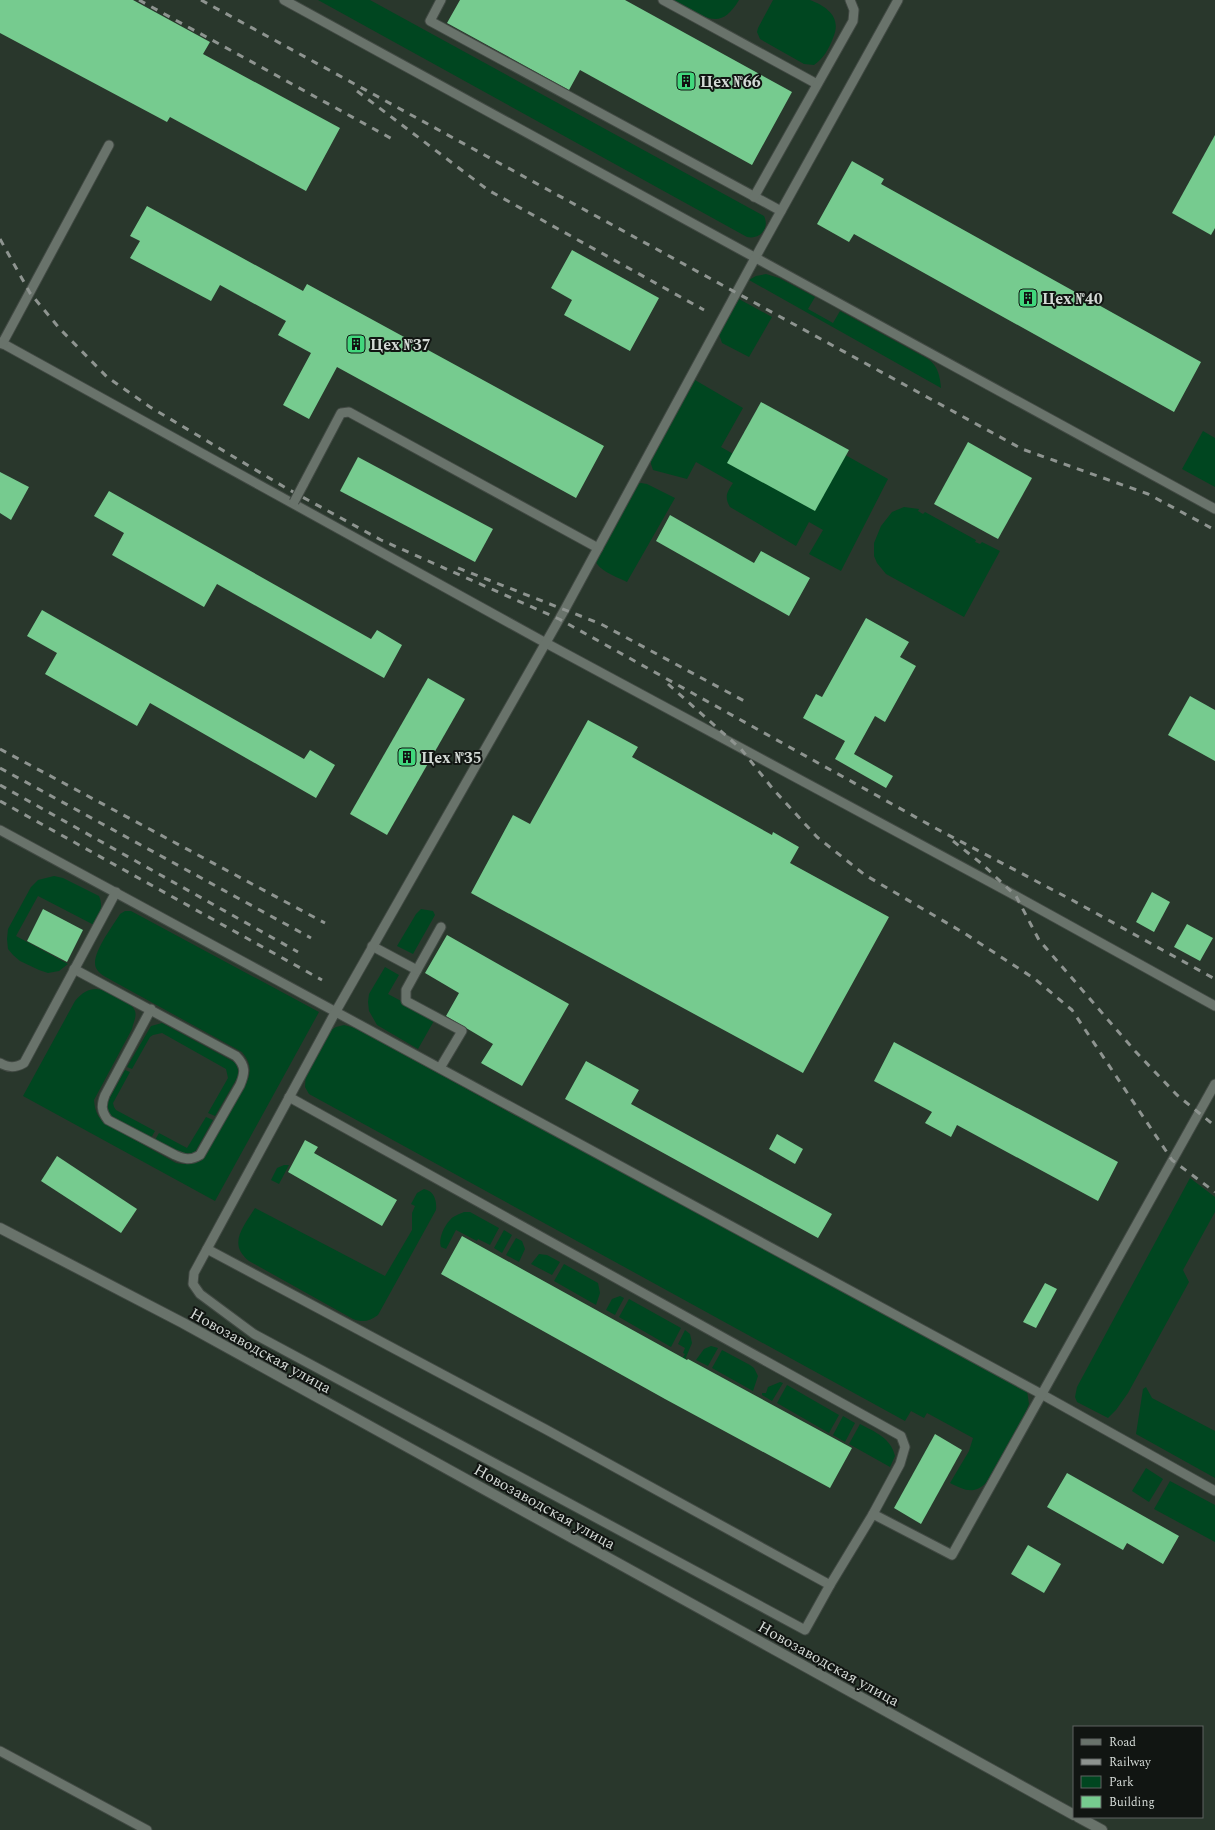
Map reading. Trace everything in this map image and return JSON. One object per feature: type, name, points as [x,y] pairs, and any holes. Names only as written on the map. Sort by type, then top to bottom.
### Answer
[{"type":"street","name":"Новозаводская улица","points":[[0,1228],[190,1327],[1073,1813]]},
{"type":"street","points":[[1080,1818],[1102,1830]]},
{"type":"lane","points":[[284,0],[1215,509]]},
{"type":"lane","points":[[441,0],[430,21],[781,211]]},
{"type":"lane","points":[[663,0],[817,84]]},
{"type":"lane","points":[[754,197],[853,21],[854,10],[850,0]]},
{"type":"lane","points":[[289,1097],[901,1436],[905,1447],[900,1464],[873,1514],[805,1630],[261,1338],[200,1294],[193,1284],[194,1272],[208,1249],[289,1097],[336,1011],[544,642],[565,609],[781,211],[898,0]]},
{"type":"lane","points":[[109,145],[1,343],[544,642],[1016,896],[1215,1006]]},
{"type":"lane","points":[[293,503],[342,413],[349,412],[598,548]]},
{"type":"lane","points":[[0,830],[1043,1395],[1215,1491]]},
{"type":"lane","points":[[0,1063],[10,1067],[18,1067],[24,1064],[116,892]]},
{"type":"lane","points":[[440,1068],[462,1031],[406,1001],[406,990],[441,927]]},
{"type":"lane","points":[[372,946],[417,970]]},
{"type":"lane","points":[[74,969],[150,1009],[236,1056],[243,1063],[245,1073],[240,1085],[200,1155],[194,1159],[186,1160],[174,1155],[108,1120],[103,1114],[101,1104],[105,1095],[150,1009]]},
{"type":"lane","points":[[873,1514],[952,1555],[1043,1395],[1215,1084]]},
{"type":"lane","points":[[208,1249],[830,1585]]},
{"type":"lane","points":[[0,1751],[147,1830]]},
{"type":"shaded area","points":[[0,0],[1215,0],[1215,1830],[0,1830]]},
{"type":"green space","points":[[318,0],[370,0],[764,216],[766,220],[765,229],[756,237],[747,237]]},
{"type":"green space","points":[[673,0],[739,0],[734,8],[724,17],[713,19],[700,15]]},
{"type":"green space","points":[[773,0],[810,0],[822,6],[832,14],[836,25],[833,38],[830,46],[820,60],[814,65],[804,64],[760,39],[757,32],[758,28]]},
{"type":"green space","points":[[766,274],[779,278],[815,297],[808,309],[833,323],[840,311],[928,359],[938,372],[941,388],[749,280],[756,276]]},
{"type":"green space","points":[[739,299],[772,317],[749,357],[722,343],[719,334]]},
{"type":"green space","points":[[695,380],[743,408],[721,447],[807,496],[833,448],[888,479],[841,571],[809,554],[823,530],[809,522],[796,546],[730,507],[727,500],[727,495],[733,483],[696,462],[687,479],[653,470],[651,459]]},
{"type":"green space","points":[[1203,431],[1215,438],[1215,487],[1182,469]]},
{"type":"green space","points":[[637,484],[647,484],[675,498],[627,582],[604,570],[595,560]]},
{"type":"green space","points":[[904,507],[919,509],[918,511],[923,514],[925,512],[976,540],[975,542],[980,544],[982,542],[1000,551],[964,617],[886,574],[877,563],[874,556],[874,543],[881,526],[892,512]]},
{"type":"green space","points":[[54,876],[63,878],[99,896],[101,907],[94,925],[38,896],[16,936],[68,964],[59,971],[48,973],[20,961],[8,949],[7,939],[8,929],[31,887],[38,880]]},
{"type":"green space","points":[[421,909],[433,911],[435,915],[413,954],[397,946],[416,914]]},
{"type":"green space","points":[[125,911],[131,911],[319,1012],[215,1201],[23,1096],[75,1001],[86,991],[92,989],[108,992],[133,1007],[135,1011],[132,1029],[94,1100],[97,1114],[106,1124],[176,1163],[186,1164],[195,1162],[202,1160],[244,1088],[250,1070],[248,1061],[242,1052],[111,980],[97,970],[95,962],[99,948],[120,914]]},
{"type":"green space","points":[[385,967],[399,975],[388,994],[435,1019],[418,1049],[377,1025],[369,1011],[369,994]]},
{"type":"green space","points":[[162,1023],[236,1063],[239,1073],[215,1116],[208,1113],[228,1078],[226,1069],[162,1033],[150,1037],[132,1069],[127,1067],[151,1026]]},
{"type":"green space","points":[[344,1025],[355,1028],[516,1116],[526,1116],[1027,1391],[1029,1404],[1025,1414],[986,1483],[982,1487],[969,1490],[960,1488],[950,1483],[969,1451],[973,1438],[927,1413],[924,1418],[911,1411],[905,1421],[309,1094],[305,1087],[306,1072],[328,1032],[336,1027]]},
{"type":"green space","points":[[125,1070],[130,1072],[113,1103],[114,1107],[116,1110],[155,1131],[151,1138],[111,1116],[108,1111],[108,1101]]},
{"type":"green space","points":[[206,1117],[213,1120],[195,1152],[191,1155],[179,1153],[155,1140],[159,1133],[187,1148]]},
{"type":"green space","points":[[284,1165],[289,1165],[279,1184],[271,1180],[277,1168]]},
{"type":"green space","points":[[1190,1178],[1215,1197],[1215,1212],[1183,1270],[1189,1282],[1128,1393],[1116,1410],[1108,1418],[1077,1402],[1075,1397],[1077,1387]]},
{"type":"green space","points":[[424,1189],[434,1196],[436,1210],[378,1315],[369,1320],[360,1321],[353,1319],[249,1261],[242,1255],[239,1248],[238,1242],[242,1228],[255,1208],[385,1276],[412,1230],[412,1213],[415,1206],[411,1204],[417,1193]]},
{"type":"green space","points":[[464,1212],[470,1212],[499,1228],[490,1245],[478,1239],[477,1241],[456,1230],[446,1249],[441,1247],[440,1240],[446,1226],[453,1217]]},
{"type":"green space","points":[[504,1230],[512,1235],[502,1253],[494,1248]]},
{"type":"green space","points":[[516,1238],[522,1241],[525,1249],[519,1262],[506,1255]]},
{"type":"green space","points":[[539,1254],[547,1255],[560,1262],[552,1275],[531,1264]]},
{"type":"green space","points":[[564,1264],[598,1283],[600,1293],[596,1305],[554,1281]]},
{"type":"green space","points":[[620,1296],[624,1298],[615,1315],[606,1310],[612,1299]]},
{"type":"green space","points":[[629,1299],[681,1328],[671,1347],[619,1317]]},
{"type":"green space","points":[[685,1330],[690,1334],[692,1343],[684,1362],[681,1361],[685,1354],[683,1353],[685,1348],[678,1344]]},
{"type":"green space","points":[[711,1346],[718,1348],[708,1366],[696,1360],[704,1349]]},
{"type":"green space","points":[[722,1350],[754,1368],[758,1376],[753,1391],[712,1368]]},
{"type":"green space","points":[[780,1382],[783,1383],[772,1401],[762,1395],[762,1393],[766,1393],[768,1387]]},
{"type":"green space","points":[[787,1385],[839,1415],[829,1433],[777,1403]]},
{"type":"green space","points":[[1146,1387],[1152,1398],[1215,1431],[1215,1478],[1136,1434],[1143,1389]]},
{"type":"green space","points":[[843,1416],[855,1423],[845,1442],[833,1435]]},
{"type":"green space","points":[[860,1424],[882,1436],[890,1445],[895,1456],[890,1467],[849,1444]]},
{"type":"green space","points":[[1146,1468],[1163,1479],[1149,1502],[1132,1491]]},
{"type":"green space","points":[[1170,1481],[1215,1505],[1215,1542],[1154,1509]]},
{"type":"building","points":[[0,0],[133,0],[210,42],[203,54],[340,128],[306,191],[170,117],[167,122],[0,33]]},
{"type":"building","name":"Цех №66","points":[[460,0],[625,0],[792,92],[752,165],[580,70],[569,90],[447,23]]},
{"type":"building","points":[[1215,135],[1215,228],[1211,235],[1172,213]]},
{"type":"building","name":"Цех №40","points":[[852,161],[884,179],[881,184],[1201,362],[1174,412],[854,234],[849,242],[817,224]]},
{"type":"building","name":"Цех №37","points":[[147,206],[303,291],[307,284],[604,446],[576,498],[337,367],[309,419],[283,405],[311,353],[278,335],[286,321],[220,285],[211,301],[130,258],[140,241],[130,236]]},
{"type":"building","points":[[572,250],[659,298],[630,351],[564,315],[572,300],[551,288]]},
{"type":"building","points":[[761,402],[849,450],[815,511],[727,463]]},
{"type":"building","points":[[968,442],[1032,478],[998,539],[934,504]]},
{"type":"building","points":[[358,457],[493,529],[475,562],[340,491]]},
{"type":"building","points":[[0,472],[29,487],[11,520],[0,513]]},
{"type":"building","points":[[109,491],[371,639],[377,630],[402,645],[384,678],[217,584],[204,607],[112,555],[124,533],[94,516]]},
{"type":"building","points":[[670,515],[754,563],[761,551],[810,578],[789,616],[656,541]]},
{"type":"building","points":[[42,610],[304,759],[310,750],[335,765],[316,798],[150,703],[137,726],[45,674],[57,653],[27,636]]},
{"type":"building","points":[[866,618],[909,642],[900,657],[916,666],[885,722],[875,716],[854,754],[893,776],[886,788],[835,759],[845,741],[803,718],[816,694],[822,697]]},
{"type":"building","name":"Цех №35","points":[[428,678],[465,699],[387,835],[350,814]]},
{"type":"building","points":[[1190,696],[1215,710],[1215,761],[1168,735]]},
{"type":"building","points":[[588,720],[638,747],[632,757],[772,835],[773,832],[799,847],[790,863],[889,917],[803,1073],[471,893],[513,815],[530,824]]},
{"type":"building","points":[[1152,892],[1170,902],[1154,932],[1136,922]]},
{"type":"building","points":[[43,909],[83,930],[67,962],[27,941]]},
{"type":"building","points":[[1187,924],[1213,938],[1200,961],[1174,947]]},
{"type":"building","points":[[447,935],[569,1004],[522,1086],[481,1063],[493,1044],[446,1016],[459,993],[425,973]]},
{"type":"building","points":[[894,1042],[1118,1162],[1098,1201],[957,1125],[951,1137],[925,1123],[932,1112],[874,1081]]},
{"type":"building","points":[[586,1061],[639,1090],[631,1104],[832,1214],[818,1238],[565,1099]]},
{"type":"building","points":[[777,1134],[803,1149],[795,1164],[769,1149]]},
{"type":"building","points":[[305,1140],[318,1147],[314,1153],[397,1200],[382,1226],[288,1172]]},
{"type":"building","points":[[57,1156],[137,1209],[121,1233],[41,1181]]},
{"type":"building","points":[[462,1236],[687,1360],[688,1359],[852,1448],[830,1488],[665,1399],[441,1274]]},
{"type":"building","points":[[1045,1283],[1057,1289],[1036,1328],[1023,1322]]},
{"type":"building","points":[[935,1434],[962,1450],[921,1524],[894,1508]]},
{"type":"building","points":[[1067,1473],[1179,1536],[1163,1564],[1127,1543],[1123,1550],[1047,1507]]},
{"type":"building","points":[[1028,1545],[1061,1564],[1044,1593],[1011,1574]]},
{"type":"railway","points":[[139,0],[394,140]]},
{"type":"railway","points":[[201,0],[1022,449],[1148,494],[1215,530]]},
{"type":"railway","points":[[357,91],[488,190],[704,310]]},
{"type":"railway","points":[[0,239],[30,293],[60,329],[107,377],[150,407],[286,488],[381,540],[559,619],[937,829],[1072,900],[1215,979]]},
{"type":"railway","points":[[458,568],[601,624],[748,703]]},
{"type":"railway","points":[[668,684],[741,749],[773,789],[817,837],[865,875],[964,933],[1035,979],[1072,1010],[1172,1160],[1215,1192]]},
{"type":"railway","points":[[0,749],[325,923]]},
{"type":"railway","points":[[0,768],[311,938]]},
{"type":"railway","points":[[0,785],[298,952]]},
{"type":"railway","points":[[0,801],[322,980]]},
{"type":"railway","points":[[953,841],[982,864],[1016,896],[1039,940],[1135,1051],[1177,1095],[1215,1126]]},
{"type":"place","name":"Цех №66","points":[[686,81]]},
{"type":"place","name":"Цех №40","points":[[1028,298]]},
{"type":"place","name":"Цех №37","points":[[356,344]]},
{"type":"place","name":"Цех №35","points":[[407,757]]}]
